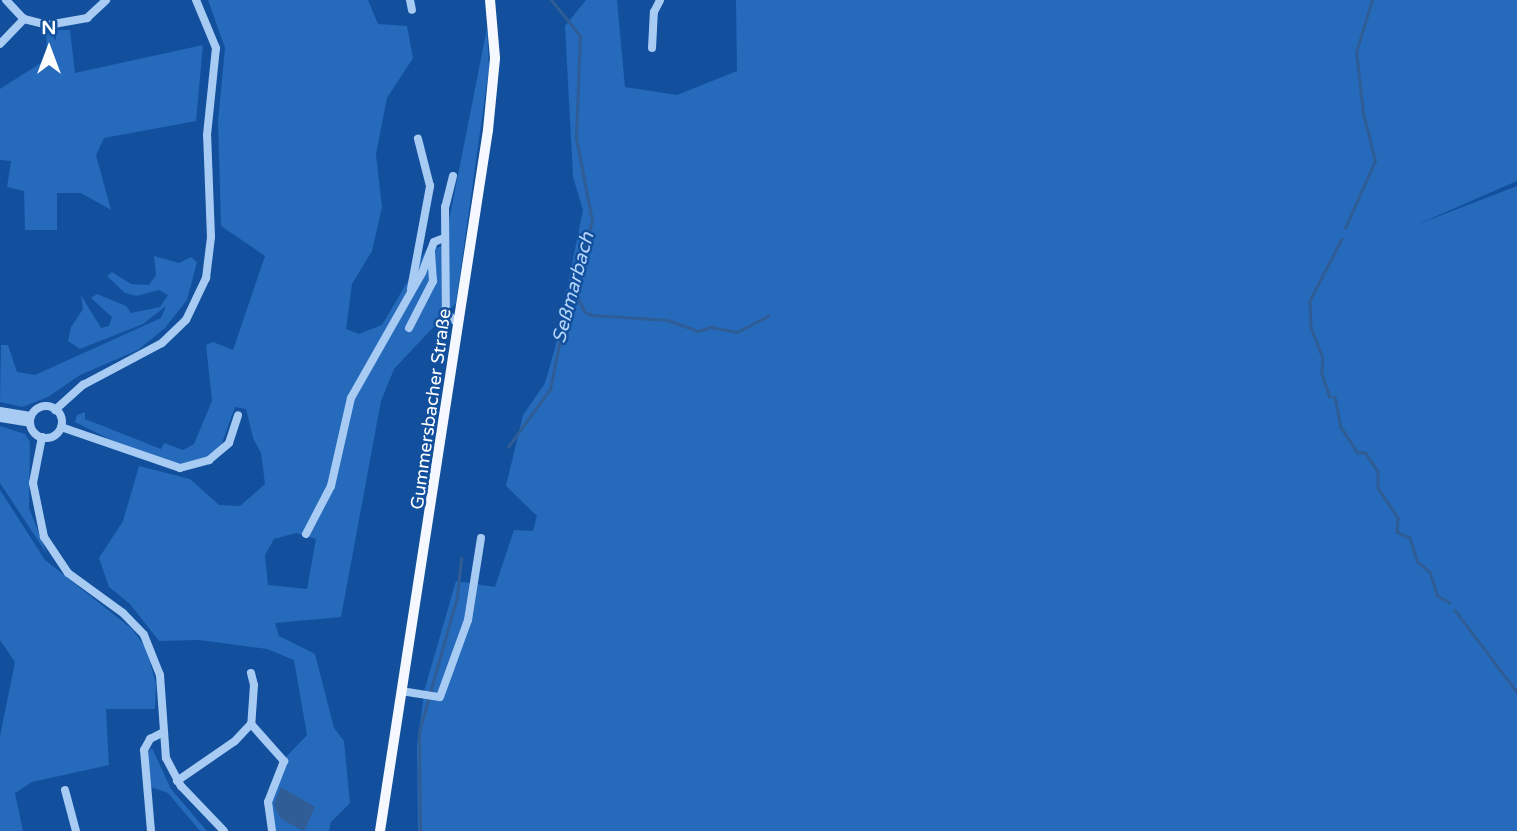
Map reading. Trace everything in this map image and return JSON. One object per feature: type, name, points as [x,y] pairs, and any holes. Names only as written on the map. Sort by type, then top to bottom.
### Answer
[{"type":"main road","name":"Gummersbacher Straße","points":[[380,831],[488,130],[495,58],[490,0]]},
{"type":"street","points":[[6,0],[24,19],[69,25],[87,18],[106,0]]},
{"type":"street","points":[[55,410],[83,385],[162,343],[186,320],[206,278],[211,237],[207,135],[216,48],[195,0]]},
{"type":"street","points":[[411,0],[412,10]]},
{"type":"street","points":[[652,48],[654,12],[660,0]]},
{"type":"street","points":[[0,44],[24,19]]},
{"type":"street","points":[[411,292],[429,186],[418,139]]},
{"type":"street","points":[[453,176],[444,238],[446,312],[459,325]]},
{"type":"street","points":[[306,534],[331,486],[351,398],[411,292],[436,240],[444,238]]},
{"type":"street","points":[[409,328],[433,281],[431,251]]},
{"type":"street","points":[[0,418],[31,420],[44,407],[55,410]]},
{"type":"street","points":[[55,410],[61,427]]},
{"type":"street","points":[[0,411],[31,420],[42,437],[33,482],[44,537],[68,573],[122,612],[144,635],[160,675],[162,733],[166,758],[177,781],[224,831]]},
{"type":"street","points":[[61,427],[180,468],[209,460],[229,443],[238,415]]},
{"type":"street","points":[[42,437],[53,436],[61,427]]},
{"type":"street","points":[[401,691],[440,696],[468,620],[481,538]]},
{"type":"street","points":[[177,781],[235,741],[251,724],[254,685],[251,673]]},
{"type":"street","points":[[251,724],[284,761],[268,802],[272,831]]},
{"type":"street","points":[[151,831],[144,750],[162,733]]},
{"type":"street","points":[[65,790],[76,831]]},
{"type":"shaded area","points":[[208,0],[368,0],[378,24],[407,26],[413,58],[387,98],[376,154],[382,207],[372,251],[352,284],[346,329],[359,334],[382,325],[426,250],[444,246],[487,28],[489,68],[456,303],[394,369],[381,401],[341,617],[275,623],[279,636],[315,654],[334,728],[344,741],[350,803],[331,822],[329,831],[274,831],[270,803],[284,773],[285,758],[307,735],[294,660],[267,649],[199,640],[159,641],[130,604],[109,587],[99,558],[123,521],[139,466],[190,479],[219,505],[240,506],[265,484],[261,453],[253,438],[246,409],[235,407],[221,446],[202,460],[182,465],[121,445],[75,422],[77,415],[85,412],[85,419],[161,449],[164,443],[183,450],[194,444],[212,401],[206,345],[213,342],[233,350],[265,256],[221,226],[218,121],[225,48]],"holes":[[[296,533],[316,539],[307,589],[268,585],[265,555],[274,539]]]},
{"type":"shaded area","points":[[586,0],[617,0],[625,87],[677,95],[737,71],[736,0],[1517,0],[1517,181],[1416,225],[1517,186],[1517,831],[418,831],[417,745],[425,688],[456,581],[495,587],[514,530],[533,531],[537,516],[506,486],[523,415],[545,383],[555,348],[583,210],[573,177],[565,26]]},
{"type":"shaded area","points":[[46,30],[70,30],[75,73],[203,45],[196,121],[104,138],[96,155],[111,210],[81,193],[57,193],[57,230],[25,230],[24,191],[7,187],[11,161],[0,160],[0,89],[47,59]]},
{"type":"shaded area","points":[[154,256],[179,263],[191,257],[197,262],[187,300],[165,328],[138,350],[80,375],[48,397],[22,407],[0,402],[1,345],[8,345],[17,372],[35,375],[161,318],[166,306],[143,324],[80,349],[68,341],[71,327],[83,309],[81,295],[101,328],[109,326],[112,317],[91,298],[97,294],[126,306],[131,313],[160,307],[168,295],[159,290],[136,296],[125,293],[107,276],[112,272],[131,284],[149,285],[156,275]]},
{"type":"shaded area","points":[[0,426],[25,434],[30,442],[29,508],[47,554],[0,483]]},
{"type":"shaded area","points":[[0,490],[45,560],[132,629],[146,648],[156,684],[155,709],[106,709],[109,765],[32,782],[15,793],[23,831],[0,831],[0,736],[15,662],[0,640]]},
{"type":"shaded area","points":[[152,748],[171,789],[207,831],[200,831],[168,793],[151,787],[148,752]]},
{"type":"shaded area","points":[[281,787],[315,807],[304,831],[281,819],[274,805]]},
{"type":"waterway","name":"Seßmarbach","points":[[508,447],[550,389],[566,311],[592,221],[576,138],[580,36],[551,0]]},
{"type":"waterway","points":[[1345,228],[1375,161],[1363,113],[1356,52],[1372,0]]},
{"type":"waterway","points":[[1342,239],[1310,301],[1311,327],[1323,358],[1322,374],[1330,397],[1335,397],[1341,427],[1358,453],[1365,452],[1378,471],[1378,488],[1398,518],[1397,532],[1410,538],[1418,562],[1430,572],[1438,596],[1449,602]]},
{"type":"waterway","points":[[570,296],[577,296],[585,312],[592,315],[668,320],[698,331],[711,327],[737,332],[768,316]]},
{"type":"waterway","name":"Seßmarbach","points":[[420,831],[419,732],[457,597],[461,558]]},
{"type":"waterway","points":[[1455,610],[1517,692]]}]
